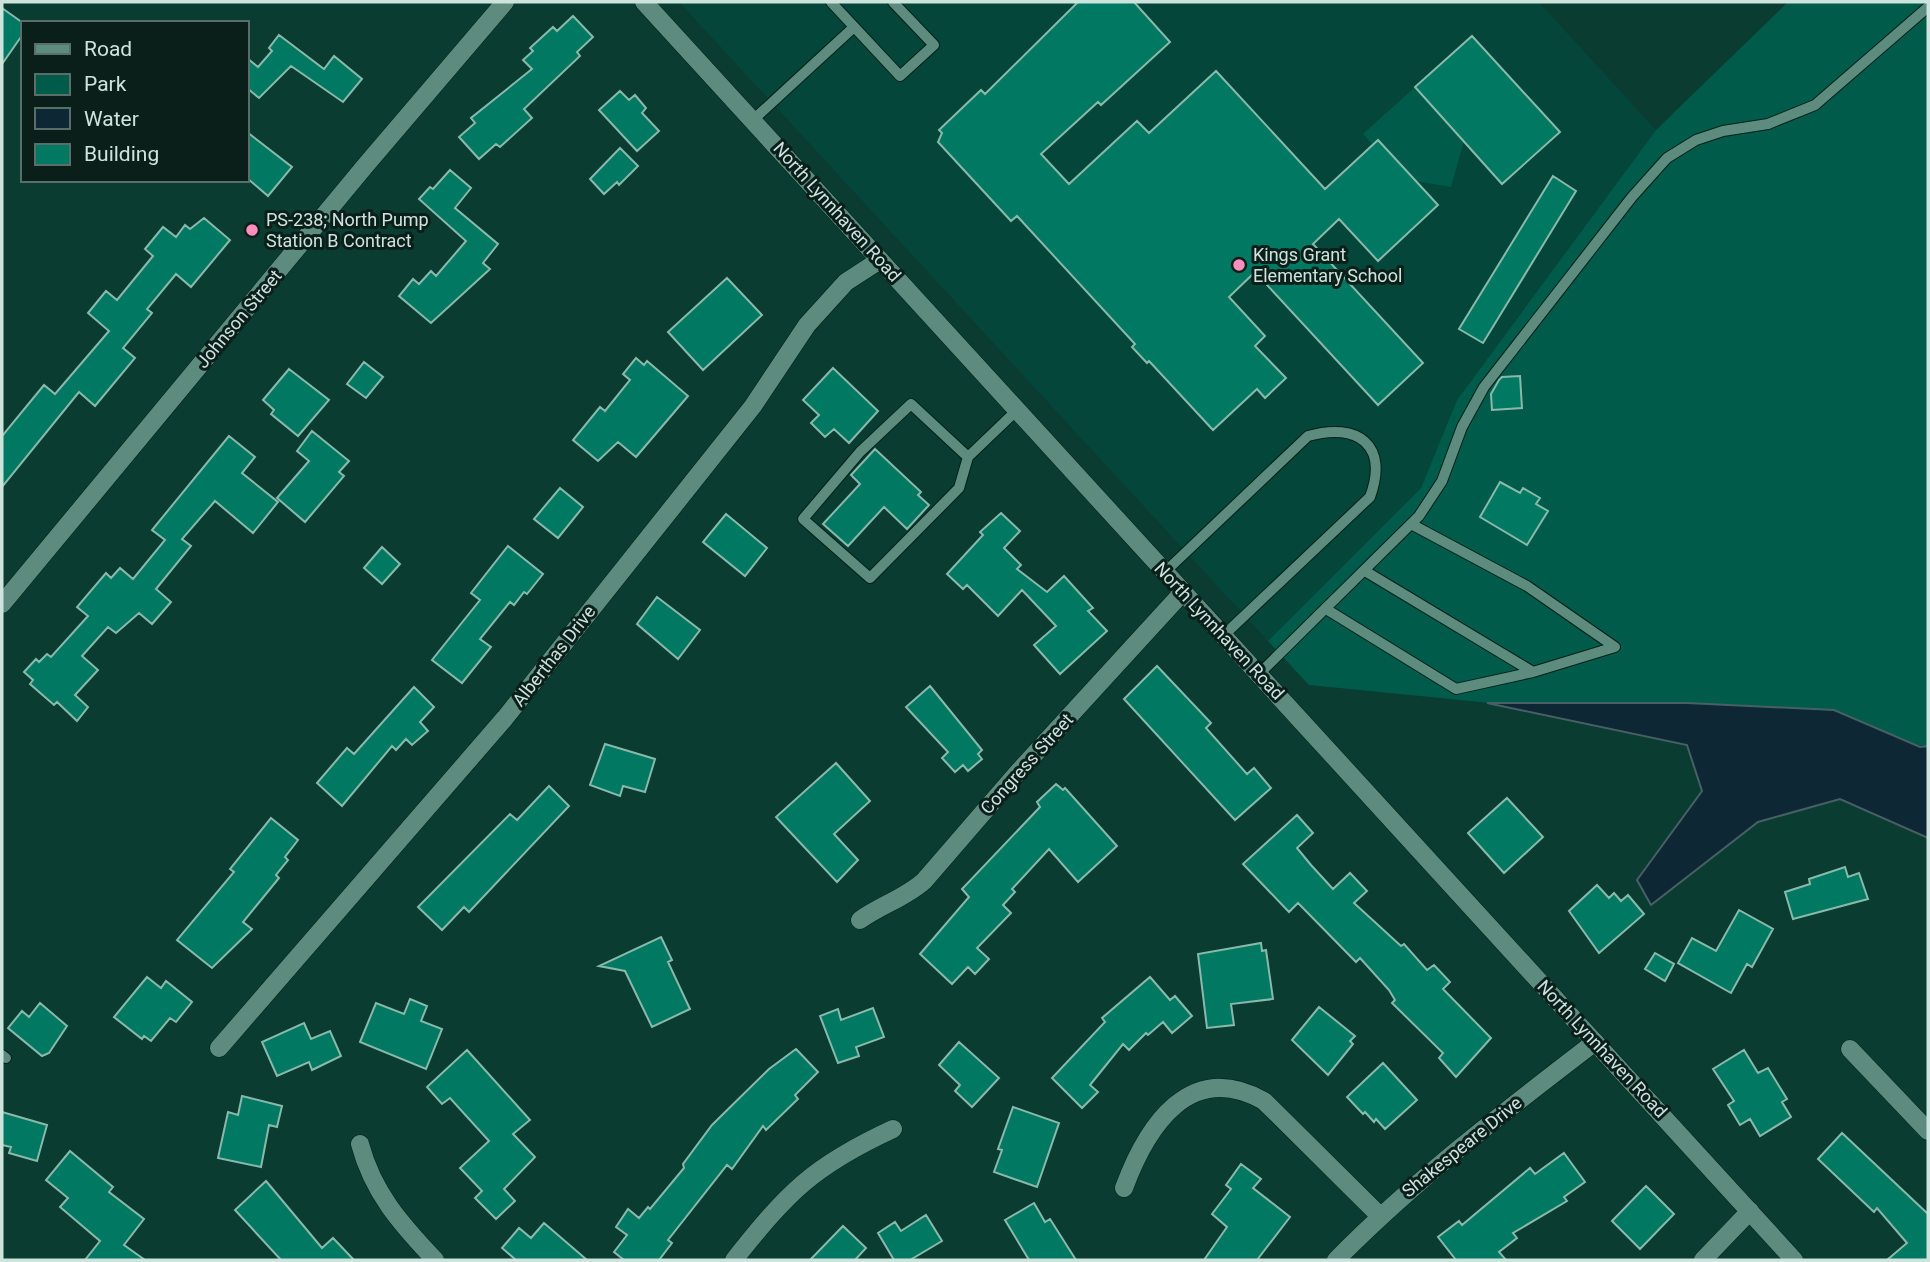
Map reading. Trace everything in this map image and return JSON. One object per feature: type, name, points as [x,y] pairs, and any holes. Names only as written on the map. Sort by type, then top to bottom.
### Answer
[{"type":"street","name":"Johnson Street","points":[[2,604],[365,166],[505,2]]},
{"type":"street","name":"North Lynnhaven Road","points":[[644,2],[1794,1260]]},
{"type":"street","name":"Alberthas Drive","points":[[219,1048],[505,718],[753,406],[807,325],[846,282],[880,260]]},
{"type":"street","name":"Congress Street","points":[[860,920],[879,906],[911,892],[924,881],[1020,770],[1184,592]]},
{"type":"street","name":"Shakespeare Drive","points":[[1336,1260],[1380,1216],[1445,1159],[1595,1042]]},
{"type":"street","points":[[1850,1049],[1928,1131]]},
{"type":"street","points":[[1124,1188],[1147,1138],[1170,1109],[1186,1096],[1204,1089],[1224,1087],[1247,1091],[1265,1101],[1380,1216]]},
{"type":"street","points":[[734,1260],[780,1202],[812,1174],[847,1150],[893,1129]]},
{"type":"street","points":[[360,1144],[366,1168],[379,1196],[435,1260]]},
{"type":"street","points":[[1703,1260],[1750,1211]]},
{"type":"lane","points":[[831,2],[900,76],[934,45],[893,2]]},
{"type":"lane","points":[[1259,674],[1411,524],[1442,481],[1462,427],[1483,387],[1632,197],[1667,158],[1696,140],[1723,131],[1768,124],[1815,105],[1928,7]]},
{"type":"lane","points":[[753,120],[854,27]]},
{"type":"lane","points":[[968,457],[911,404],[860,452],[803,519],[870,578],[959,488],[968,457],[1017,410]]},
{"type":"lane","points":[[1165,572],[1308,436],[1338,431],[1357,435],[1369,444],[1376,459],[1376,479],[1370,496],[1223,636]]},
{"type":"lane","points":[[1326,609],[1456,689],[1534,672],[1615,648],[1527,586],[1411,524]]},
{"type":"lane","points":[[1365,571],[1534,672]]},
{"type":"shaded area","name":"Kings Grant Elementary School","points":[[679,2],[1539,2],[1656,130],[1457,400],[1421,488],[1268,641]]},
{"type":"green space","points":[[1788,2],[1928,2],[1928,746],[1309,685],[1268,641],[1421,488],[1457,400],[1656,130]]},
{"type":"green space","points":[[1415,87],[1464,141],[1451,187],[1416,181],[1378,141],[1373,145],[1363,134]]},
{"type":"water","points":[[1487,703],[1687,703],[1834,710],[1920,747],[1928,746],[1928,838],[1840,799],[1758,822],[1651,905],[1637,880],[1702,791],[1687,745]]},
{"type":"building","points":[[1078,2],[1134,2],[1170,42],[1101,105],[1098,102],[1041,154],[1069,184],[1137,121],[1149,133],[1216,71],[1325,189],[1378,140],[1438,205],[1378,261],[1339,219],[1313,244],[1423,363],[1378,405],[1255,272],[1229,297],[1265,336],[1255,346],[1286,378],[1265,398],[1257,389],[1213,430],[1149,361],[1147,363],[1132,347],[1135,344],[1017,216],[1011,221],[938,142],[942,133],[939,130],[981,90],[985,94]]},
{"type":"building","points":[[2,8],[21,22],[21,37],[2,64]]},
{"type":"building","points":[[573,16],[593,37],[577,52],[580,56],[524,109],[532,118],[500,147],[496,144],[479,159],[459,137],[475,123],[471,118],[532,69],[523,60],[533,51],[530,48],[553,27],[557,31]]},
{"type":"building","points":[[279,35],[324,69],[334,56],[362,79],[343,102],[291,66],[259,98],[248,89],[248,59],[258,67],[272,51],[269,48]]},
{"type":"building","points":[[1472,36],[1560,132],[1502,184],[1415,87]]},
{"type":"building","points":[[620,91],[629,100],[635,95],[646,108],[642,113],[659,131],[637,151],[599,110]]},
{"type":"building","points":[[248,133],[292,167],[268,196],[248,179]]},
{"type":"building","points":[[620,148],[638,166],[619,185],[617,182],[604,194],[590,179]]},
{"type":"building","points":[[450,170],[471,188],[455,208],[498,244],[483,263],[490,269],[431,323],[399,296],[413,279],[419,284],[431,271],[436,276],[466,241],[419,199],[430,187],[433,189]]},
{"type":"building","points":[[1553,176],[1576,191],[1483,343],[1459,329]]},
{"type":"building","points":[[204,218],[230,240],[191,287],[176,274],[147,309],[152,313],[123,348],[135,358],[95,406],[79,392],[2,487],[2,436],[44,385],[55,394],[109,331],[88,313],[106,291],[117,300],[153,256],[145,249],[163,227],[176,237],[185,225],[190,229]]},
{"type":"building","points":[[727,278],[762,315],[703,370],[668,332]]},
{"type":"building","points":[[636,358],[644,365],[647,361],[688,396],[636,457],[618,442],[598,461],[573,440],[600,407],[605,411],[630,380],[623,374]]},
{"type":"building","points":[[364,362],[383,377],[366,398],[347,384]]},
{"type":"building","points":[[833,368],[878,411],[849,443],[834,429],[825,437],[811,423],[819,415],[803,400]]},
{"type":"building","points":[[289,369],[329,400],[298,436],[271,414],[274,410],[263,400]]},
{"type":"building","points":[[1520,376],[1522,408],[1492,410],[1491,394],[1499,380],[1502,377]]},
{"type":"building","points":[[312,431],[349,461],[339,472],[344,476],[305,522],[277,498],[309,461],[297,451]]},
{"type":"building","points":[[229,436],[255,457],[242,473],[278,502],[253,533],[215,501],[182,539],[191,546],[156,589],[171,602],[152,624],[139,613],[116,633],[108,627],[82,656],[98,670],[75,695],[88,707],[77,721],[57,702],[54,705],[30,684],[33,680],[24,672],[36,659],[39,662],[47,654],[51,657],[88,616],[77,607],[106,573],[111,578],[120,568],[133,579],[165,540],[152,530]]},
{"type":"building","points":[[875,449],[921,492],[918,495],[929,505],[907,529],[884,507],[848,546],[823,524],[860,484],[851,475]]},
{"type":"building","points":[[1500,482],[1520,493],[1523,488],[1540,498],[1536,504],[1548,511],[1527,545],[1480,517]]},
{"type":"building","points":[[560,488],[583,507],[558,538],[534,519]]},
{"type":"building","points":[[1001,513],[1020,531],[1004,548],[1021,565],[1017,569],[1047,592],[1064,576],[1093,608],[1088,611],[1107,631],[1060,674],[1034,645],[1056,626],[1022,590],[998,616],[967,585],[963,589],[947,574],[983,535],[980,532]]},
{"type":"building","points":[[726,514],[767,548],[745,576],[703,542]]},
{"type":"building","points":[[508,546],[543,574],[527,594],[524,592],[514,605],[510,602],[480,639],[491,647],[462,683],[432,660],[480,600],[471,593]]},
{"type":"building","points":[[382,547],[400,564],[382,584],[364,568]]},
{"type":"building","points":[[657,597],[700,630],[678,659],[637,624]]},
{"type":"building","points":[[1157,666],[1211,723],[1206,728],[1247,774],[1254,768],[1271,788],[1235,820],[1124,699]]},
{"type":"building","points":[[930,686],[982,750],[978,754],[982,759],[968,771],[963,765],[955,772],[942,758],[948,752],[906,707]]},
{"type":"building","points":[[414,687],[434,707],[420,722],[428,731],[412,745],[406,739],[396,750],[392,746],[342,806],[317,783],[347,748],[354,754]]},
{"type":"building","points":[[605,744],[655,759],[645,792],[623,786],[620,796],[590,785]]},
{"type":"building","points":[[836,763],[870,801],[834,834],[858,860],[837,882],[776,817]]},
{"type":"building","points":[[1056,784],[1063,790],[1065,788],[1117,846],[1078,882],[1049,849],[1012,889],[1015,892],[1003,905],[1011,913],[977,948],[989,959],[975,974],[968,967],[952,984],[920,954],[969,897],[962,889],[1040,807],[1037,802]]},
{"type":"building","points":[[549,786],[569,806],[469,912],[464,907],[442,930],[418,907],[510,814],[517,820]]},
{"type":"building","points":[[1507,798],[1543,837],[1504,873],[1468,833]]},
{"type":"building","points":[[1297,815],[1313,833],[1297,848],[1311,865],[1333,889],[1350,873],[1367,891],[1354,903],[1401,946],[1404,944],[1427,970],[1434,965],[1450,982],[1443,989],[1491,1038],[1456,1077],[1439,1058],[1443,1053],[1392,1003],[1395,1000],[1389,990],[1360,958],[1356,962],[1298,903],[1289,912],[1243,864]]},
{"type":"building","points":[[271,818],[298,840],[285,857],[288,860],[276,875],[279,878],[243,922],[252,929],[212,968],[177,940],[234,872],[230,869]]},
{"type":"building","points":[[1845,867],[1848,877],[1859,873],[1868,899],[1793,919],[1785,892],[1810,884],[1809,879]]},
{"type":"building","points":[[1597,885],[1609,898],[1614,893],[1621,901],[1628,895],[1644,914],[1599,953],[1569,911]]},
{"type":"building","points":[[1739,910],[1773,929],[1752,967],[1747,964],[1731,993],[1678,963],[1692,938],[1716,951]]},
{"type":"building","points":[[661,937],[672,960],[668,962],[690,1009],[652,1027],[625,971],[599,966]]},
{"type":"building","points":[[1261,943],[1262,951],[1266,950],[1273,999],[1231,1004],[1234,1025],[1207,1028],[1198,954]]},
{"type":"building","points":[[1655,953],[1674,964],[1665,981],[1645,969]]},
{"type":"building","points":[[147,977],[161,988],[166,981],[192,1002],[176,1022],[170,1018],[151,1041],[144,1036],[142,1039],[114,1017]]},
{"type":"building","points":[[1150,977],[1170,1000],[1175,996],[1192,1016],[1172,1033],[1163,1022],[1148,1035],[1146,1033],[1129,1050],[1123,1044],[1090,1085],[1098,1092],[1082,1108],[1052,1078],[1105,1022],[1102,1018]]},
{"type":"building","points":[[410,999],[427,1006],[421,1021],[442,1029],[426,1069],[360,1042],[376,1003],[404,1014]]},
{"type":"building","points":[[40,1003],[67,1026],[49,1053],[42,1056],[8,1028],[22,1011],[29,1017]]},
{"type":"building","points":[[1319,1007],[1355,1036],[1350,1041],[1353,1044],[1328,1075],[1292,1040]]},
{"type":"building","points":[[873,1008],[884,1037],[856,1047],[859,1056],[838,1063],[820,1016],[838,1009],[841,1020]]},
{"type":"building","points":[[304,1023],[311,1039],[330,1031],[341,1056],[312,1070],[309,1062],[277,1076],[262,1042]]},
{"type":"building","points":[[959,1042],[999,1078],[972,1107],[955,1091],[960,1085],[939,1065]]},
{"type":"building","points":[[796,1049],[818,1072],[795,1095],[798,1099],[766,1130],[763,1126],[732,1169],[727,1165],[668,1240],[672,1243],[659,1260],[624,1260],[614,1252],[627,1235],[616,1227],[628,1209],[639,1218],[648,1207],[650,1209],[684,1168],[683,1164],[712,1125],[769,1069]]},
{"type":"building","points":[[467,1050],[530,1120],[513,1134],[535,1157],[504,1189],[515,1201],[496,1219],[475,1198],[482,1191],[460,1168],[489,1141],[450,1098],[442,1104],[427,1087]]},
{"type":"building","points":[[1744,1050],[1758,1073],[1768,1068],[1787,1099],[1782,1102],[1791,1117],[1760,1136],[1750,1119],[1740,1125],[1728,1105],[1734,1101],[1713,1069]]},
{"type":"building","points":[[1383,1063],[1417,1100],[1385,1129],[1376,1119],[1374,1122],[1365,1112],[1363,1114],[1347,1097]]},
{"type":"building","points":[[242,1096],[282,1106],[277,1127],[269,1125],[261,1167],[218,1158],[228,1112],[238,1115]]},
{"type":"building","points":[[1013,1107],[1059,1123],[1037,1187],[994,1172],[1002,1150],[998,1149]]},
{"type":"building","points":[[2,1112],[47,1125],[37,1161],[9,1153],[11,1147],[2,1145]]},
{"type":"building","points":[[1842,1133],[1928,1214],[1928,1260],[1887,1260],[1907,1243],[1877,1208],[1874,1212],[1818,1159]]},
{"type":"building","points":[[70,1151],[113,1187],[109,1192],[144,1219],[124,1245],[145,1260],[85,1260],[100,1241],[60,1207],[68,1198],[46,1180]]},
{"type":"building","points":[[1564,1153],[1585,1182],[1564,1197],[1567,1201],[1513,1233],[1517,1238],[1499,1252],[1506,1260],[1456,1260],[1438,1237],[1459,1221],[1462,1225],[1530,1168],[1535,1174]]},
{"type":"building","points":[[1241,1164],[1261,1179],[1253,1188],[1290,1217],[1257,1260],[1204,1260],[1227,1227],[1212,1214],[1231,1189],[1226,1185]]},
{"type":"building","points":[[266,1181],[322,1248],[333,1238],[354,1260],[281,1260],[235,1210]]},
{"type":"building","points":[[1646,1186],[1674,1214],[1640,1249],[1612,1221]]},
{"type":"building","points":[[1034,1203],[1045,1222],[1050,1219],[1076,1260],[1029,1260],[1005,1220]]},
{"type":"building","points":[[926,1215],[942,1241],[910,1260],[894,1260],[878,1233],[895,1222],[901,1231]]},
{"type":"building","points":[[544,1223],[587,1260],[516,1260],[502,1248],[519,1228],[531,1238]]},
{"type":"building","points":[[843,1226],[866,1248],[855,1260],[810,1260]]},
{"type":"place","name":"PS-238; North Pump Station B Contract","points":[[252,230]]},
{"type":"place","name":"Kings Grant Elementary School","points":[[1239,265]]}]
